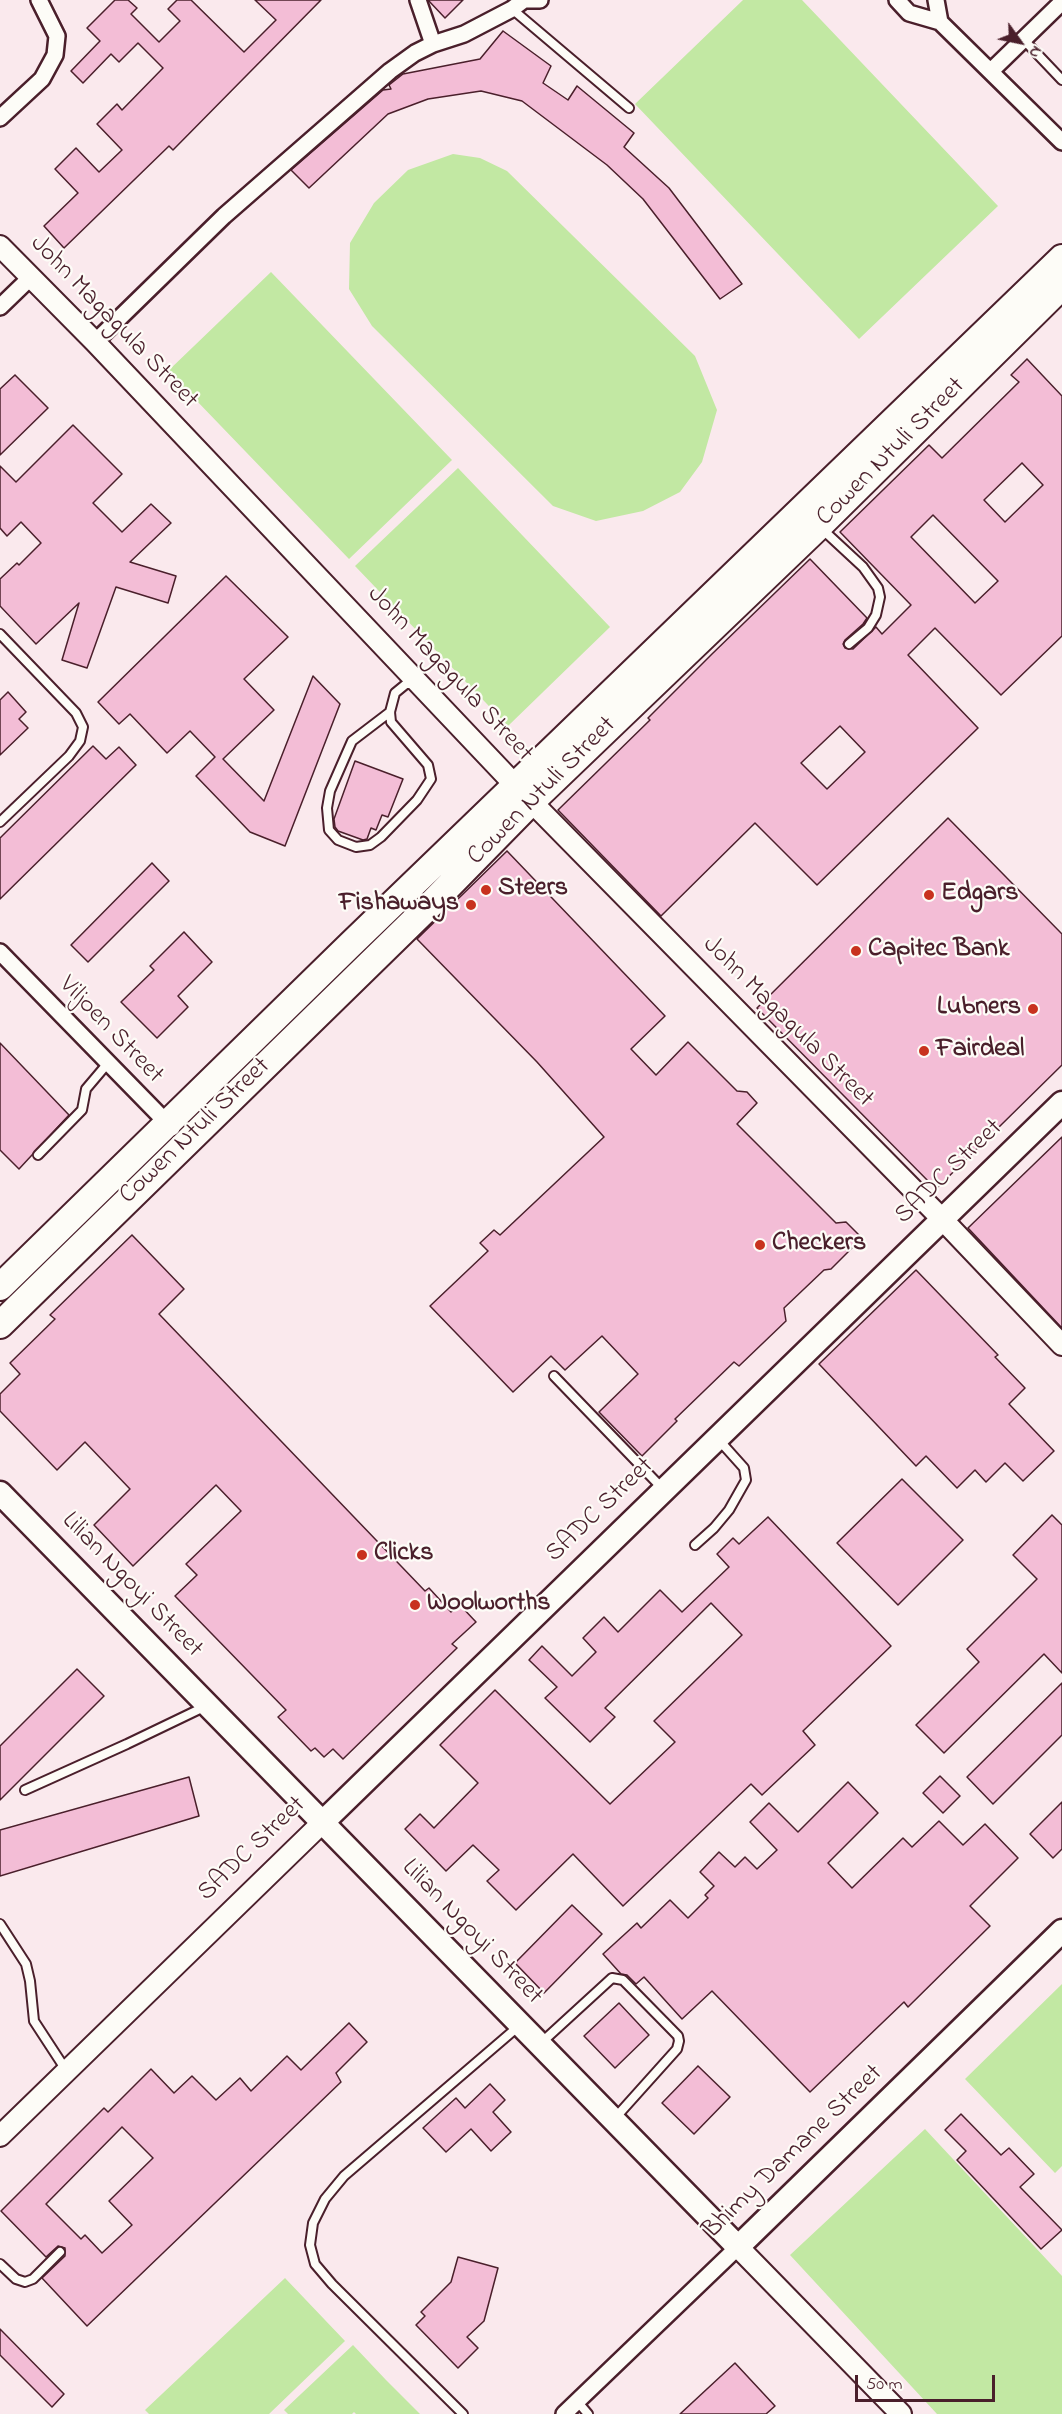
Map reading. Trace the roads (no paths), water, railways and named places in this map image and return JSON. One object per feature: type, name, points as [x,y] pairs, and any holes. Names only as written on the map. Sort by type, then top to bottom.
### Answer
[{"type":"highway","name":"Cowen Ntuli Street","points":[[0,1325],[432,903],[523,794],[1062,258]]},
{"type":"highway","name":"Cowen Ntuli Street","points":[[1,1284],[167,1124],[523,794],[819,526],[1062,286]]},
{"type":"main road","name":"SADC Street","points":[[323,1822],[1062,1103]]},
{"type":"main road","name":"Lilian Ngoyi Street","points":[[0,1493],[738,2247]]},
{"type":"main road","name":"Bhimy Damane Street","points":[[738,2247],[1062,1931]]},
{"type":"street","points":[[0,118],[42,79],[55,55],[57,36],[39,0]]},
{"type":"street","points":[[418,0],[433,44]]},
{"type":"street","points":[[95,342],[224,216],[390,71],[415,53],[433,44],[464,34],[520,3],[540,0]]},
{"type":"street","points":[[897,0],[909,13],[940,22],[1062,142]]},
{"type":"street","points":[[936,0],[940,22]]},
{"type":"street","points":[[991,71],[1062,2]]},
{"type":"street","name":"John Magagula Street","points":[[0,246],[95,342],[523,794],[943,1220],[1062,1345]]},
{"type":"street","points":[[0,307],[30,278]]},
{"type":"street","name":"Viljoen Street","points":[[0,952],[185,1143]]},
{"type":"street","name":"SADC Street","points":[[0,2136],[323,1822]]},
{"type":"street","name":"Bhimy Damane Street","points":[[564,2414],[738,2247]]},
{"type":"street","name":"Lilian Ngoyi Street","points":[[738,2247],[901,2414]]},
{"type":"lane","points":[[520,3],[629,108]]},
{"type":"lane","points":[[1024,40],[1062,80]]},
{"type":"lane","points":[[819,526],[863,567],[878,588],[880,597],[876,615],[868,628],[849,644]]},
{"type":"lane","points":[[0,634],[76,713],[82,727],[80,741],[69,756],[0,822]]},
{"type":"lane","points":[[390,712],[352,741],[332,782],[327,808],[327,825],[332,835],[344,843],[364,848],[376,842],[417,800],[431,779],[428,765],[391,722],[390,712],[395,693],[401,686],[422,685]]},
{"type":"lane","points":[[38,1155],[82,1110],[86,1089],[108,1063]]},
{"type":"lane","points":[[554,1376],[664,1490]]},
{"type":"lane","points":[[695,1545],[729,1510],[746,1480],[744,1468],[717,1438]]},
{"type":"lane","points":[[25,1790],[208,1705]]},
{"type":"lane","points":[[0,1924],[26,1964],[34,2021],[66,2071]]},
{"type":"lane","points":[[539,2044],[612,1978],[623,1980],[678,2036],[679,2041],[677,2049],[613,2119]]},
{"type":"lane","points":[[463,2414],[332,2284],[315,2264],[310,2245],[313,2223],[325,2199],[344,2176],[521,2025]]},
{"type":"lane","points":[[0,2264],[16,2279],[25,2282],[33,2279],[60,2252]]},
{"type":"lane","points":[[578,2401],[588,2414]]},
{"type":"place","name":"Steers","points":[[486,890]]},
{"type":"place","name":"Edgars","points":[[929,895]]},
{"type":"place","name":"Fishaways","points":[[471,905]]},
{"type":"place","name":"Capitec Bank","points":[[856,951]]},
{"type":"place","name":"Lubners","points":[[1033,1009]]},
{"type":"place","name":"Fairdeal","points":[[924,1051]]},
{"type":"place","name":"Checkers","points":[[760,1245]]},
{"type":"place","name":"Clicks","points":[[362,1555]]},
{"type":"place","name":"Woolworths","points":[[415,1605]]}]
